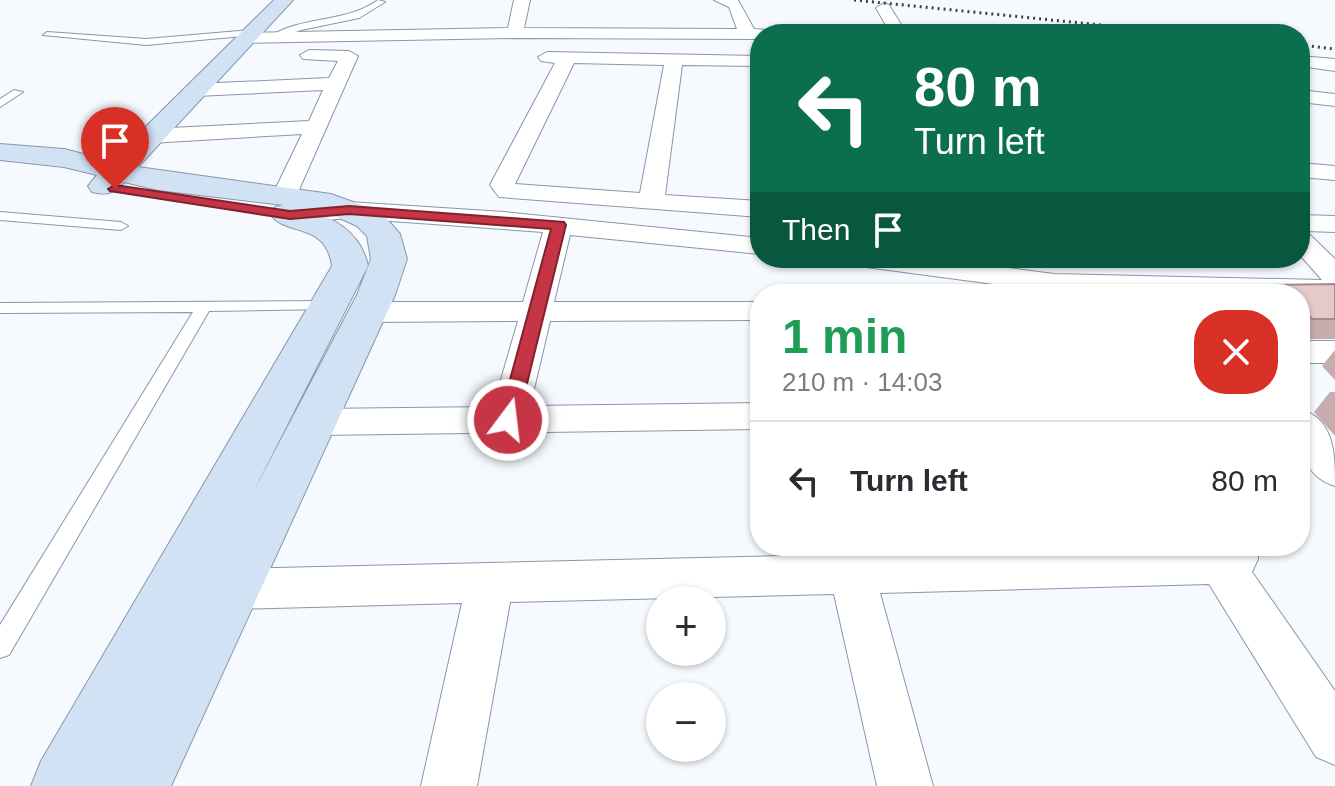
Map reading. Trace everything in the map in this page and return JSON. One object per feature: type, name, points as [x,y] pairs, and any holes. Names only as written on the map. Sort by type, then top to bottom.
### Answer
[{"type":"main road","points":[[114,194],[150,136],[227,57],[256,36],[284,0]]},
{"type":"main road","points":[[0,152],[64,158],[114,194]]},
{"type":"main road","points":[[0,165],[36,170],[114,194],[288,205],[331,203],[377,224],[387,245],[389,259],[386,269],[348,309],[66,786]]},
{"type":"main road","points":[[135,786],[316,422],[348,309],[348,252],[324,228],[288,205]]},
{"type":"street","points":[[515,33],[522,0]]},
{"type":"street","points":[[722,0],[735,4],[750,28]]},
{"type":"street","points":[[884,8],[893,24]]},
{"type":"street","points":[[583,11],[583,33]]},
{"type":"street","points":[[453,52],[467,34]]},
{"type":"street","points":[[256,36],[750,34]]},
{"type":"street","points":[[227,57],[349,56],[316,127],[288,205]]},
{"type":"street","points":[[522,57],[750,61]]},
{"type":"street","points":[[567,58],[502,185],[508,192],[750,208]]},
{"type":"street","points":[[651,203],[674,60]]},
{"type":"street","points":[[1310,62],[1335,65]]},
{"type":"street","points":[[196,90],[336,84]]},
{"type":"street","points":[[1310,97],[1335,100]]},
{"type":"street","points":[[150,136],[316,127]]},
{"type":"street","points":[[1310,171],[1335,173]]},
{"type":"street","points":[[489,219],[508,192]]},
{"type":"street","points":[[349,210],[559,225],[750,245]]},
{"type":"street","points":[[1310,223],[1335,224]]},
{"type":"street","points":[[508,420],[559,225]]},
{"type":"street","points":[[1310,249],[1335,276]]},
{"type":"street","points":[[930,268],[1032,284]]},
{"type":"street","points":[[1310,289],[1335,289]]},
{"type":"street","points":[[348,309],[750,311]]},
{"type":"street","points":[[1310,352],[1335,352]]},
{"type":"street","points":[[316,422],[750,416]]},
{"type":"street","points":[[1310,436],[1335,471]]},
{"type":"street","points":[[231,589],[490,583],[849,560],[1228,556],[1335,738]]},
{"type":"street","points":[[849,560],[905,786]]},
{"type":"street","points":[[449,786],[490,583]]},
{"type":"lane","points":[[47,35],[146,42],[256,36],[357,17],[368,13],[381,2]]},
{"type":"lane","points":[[0,104],[18,92]]},
{"type":"lane","points":[[0,216],[114,194]]},
{"type":"lane","points":[[0,647],[204,307]]},
{"type":"lane","points":[[0,308],[348,309]]},
{"type":"building","points":[[1310,284],[1335,284],[1335,319],[1310,317]]},
{"type":"railway","points":[[854,0],[1091,24]]},
{"type":"railway","points":[[1310,46],[1335,49]]},
{"type":"route","points":[[115,189],[290,215],[349,210],[559,225],[508,420]]}]
